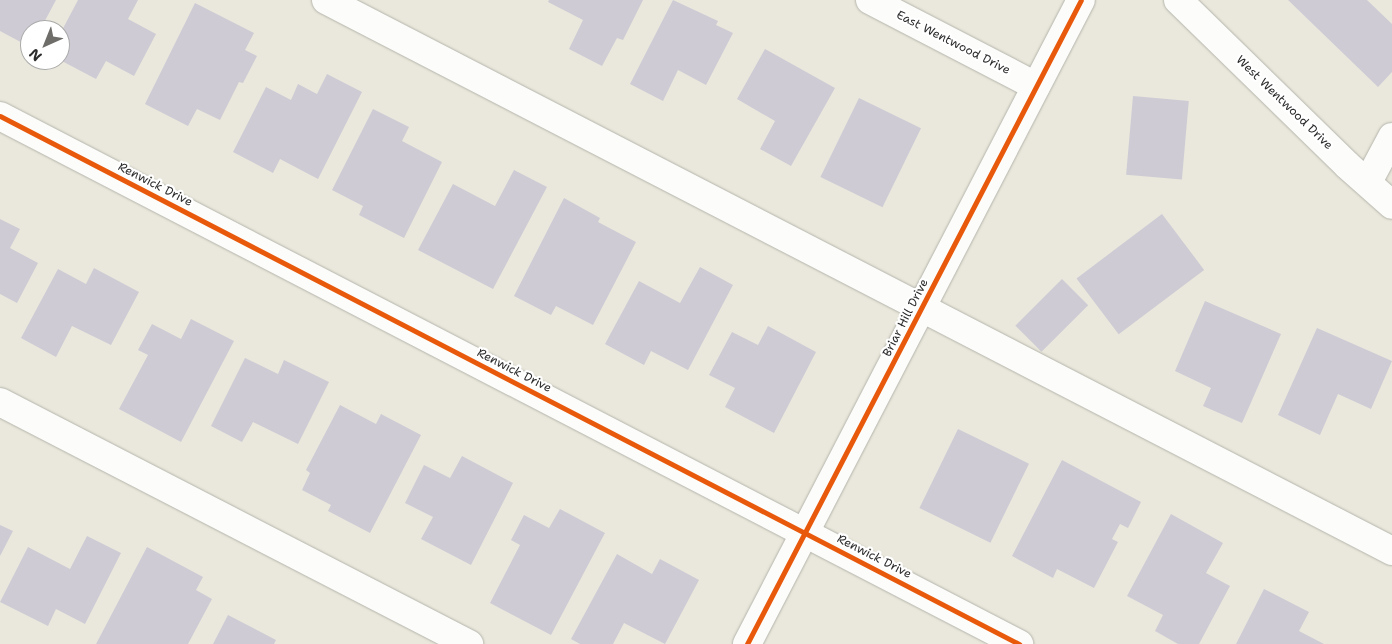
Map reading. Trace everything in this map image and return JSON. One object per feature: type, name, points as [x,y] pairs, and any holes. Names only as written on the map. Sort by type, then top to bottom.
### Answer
[{"type":"street","points":[[326,0],[1392,551]]},
{"type":"street","name":"East Wentwood Drive","points":[[870,0],[1036,86]]},
{"type":"street","name":"Briar Hill Drive","points":[[747,644],[923,308],[1081,0]]},
{"type":"street","name":"West Wentwood Drive","points":[[1178,0],[1392,204]]},
{"type":"street","name":"Renwick Drive","points":[[0,116],[1019,644]]},
{"type":"street","points":[[1368,182],[1392,136]]},
{"type":"street","points":[[0,402],[469,644]]},
{"type":"building","points":[[0,0],[56,0],[45,20],[20,20],[20,42],[0,31]]},
{"type":"building","points":[[78,0],[138,0],[128,19],[156,34],[134,76],[106,61],[96,79],[70,65],[70,20],[67,20]]},
{"type":"building","points":[[549,0],[643,0],[623,40],[617,38],[602,66],[569,49],[583,20],[548,2]]},
{"type":"building","points":[[673,0],[718,21],[716,25],[733,33],[706,85],[678,70],[663,101],[630,84]]},
{"type":"building","points":[[1288,0],[1367,0],[1392,24],[1392,72],[1378,87]]},
{"type":"building","points":[[195,3],[254,33],[245,50],[257,56],[243,83],[239,82],[220,120],[197,109],[188,126],[145,104]]},
{"type":"building","points":[[765,49],[835,88],[791,166],[760,149],[775,121],[737,99]]},
{"type":"building","points":[[327,74],[362,92],[318,179],[280,159],[273,173],[233,152],[266,87],[291,100],[298,84],[317,94]]},
{"type":"building","points":[[1133,96],[1189,101],[1182,180],[1126,175]]},
{"type":"building","points":[[859,98],[921,128],[882,207],[820,177]]},
{"type":"building","points":[[373,109],[409,127],[402,141],[442,162],[404,238],[359,215],[363,206],[332,190]]},
{"type":"building","points":[[514,170],[547,187],[493,289],[418,250],[453,184],[495,206]]},
{"type":"building","points":[[564,198],[600,218],[598,222],[636,242],[593,325],[556,306],[551,315],[514,296]]},
{"type":"building","points":[[1162,214],[1204,270],[1119,334],[1077,278]]},
{"type":"building","points":[[0,219],[20,229],[10,248],[38,263],[17,303],[0,294]]},
{"type":"building","points":[[700,267],[733,285],[688,370],[651,351],[644,365],[605,344],[639,281],[680,303]]},
{"type":"building","points":[[94,268],[139,292],[111,345],[72,326],[56,357],[21,338],[58,269],[86,284]]},
{"type":"building","points":[[1062,279],[1088,305],[1041,352],[1015,326]]},
{"type":"building","points":[[1205,301],[1281,334],[1242,423],[1203,406],[1211,388],[1175,371]]},
{"type":"building","points":[[191,319],[234,341],[181,442],[119,409],[148,355],[138,350],[152,324],[181,339]]},
{"type":"building","points":[[768,326],[816,352],[774,433],[725,407],[735,388],[709,375],[732,332],[758,345]]},
{"type":"building","points":[[1317,328],[1392,361],[1371,409],[1338,394],[1320,435],[1278,415]]},
{"type":"building","points":[[245,358],[278,374],[284,360],[329,382],[298,444],[253,422],[242,442],[211,426]]},
{"type":"building","points":[[340,405],[376,424],[381,414],[421,435],[370,533],[328,511],[331,505],[302,490],[310,473],[306,470]]},
{"type":"building","points":[[958,429],[1029,464],[990,543],[919,508]]},
{"type":"building","points":[[462,456],[513,483],[471,565],[421,539],[433,517],[405,503],[424,465],[450,478]]},
{"type":"building","points":[[1062,460],[1141,502],[1128,528],[1120,524],[1112,539],[1118,542],[1094,588],[1057,569],[1053,578],[1012,556]]},
{"type":"building","points":[[560,509],[605,533],[551,635],[490,603],[520,545],[511,540],[524,515],[549,528]]},
{"type":"building","points":[[1171,514],[1223,543],[1206,573],[1230,586],[1199,644],[1178,644],[1155,631],[1163,615],[1127,596]]},
{"type":"building","points":[[0,525],[13,531],[0,556]]},
{"type":"building","points":[[87,536],[121,553],[85,624],[56,609],[48,626],[0,602],[28,547],[70,569]]},
{"type":"building","points":[[147,547],[203,577],[196,590],[212,599],[188,644],[96,644]]},
{"type":"building","points":[[617,554],[652,574],[660,559],[699,580],[665,644],[624,623],[613,644],[580,644],[571,639]]},
{"type":"building","points":[[1264,589],[1309,612],[1299,631],[1324,644],[1236,644]]},
{"type":"building","points":[[228,615],[276,640],[274,644],[213,644]]},
{"type":"cycle path","points":[[747,644],[1081,0]]},
{"type":"cycle path","points":[[0,116],[1019,644]]}]
